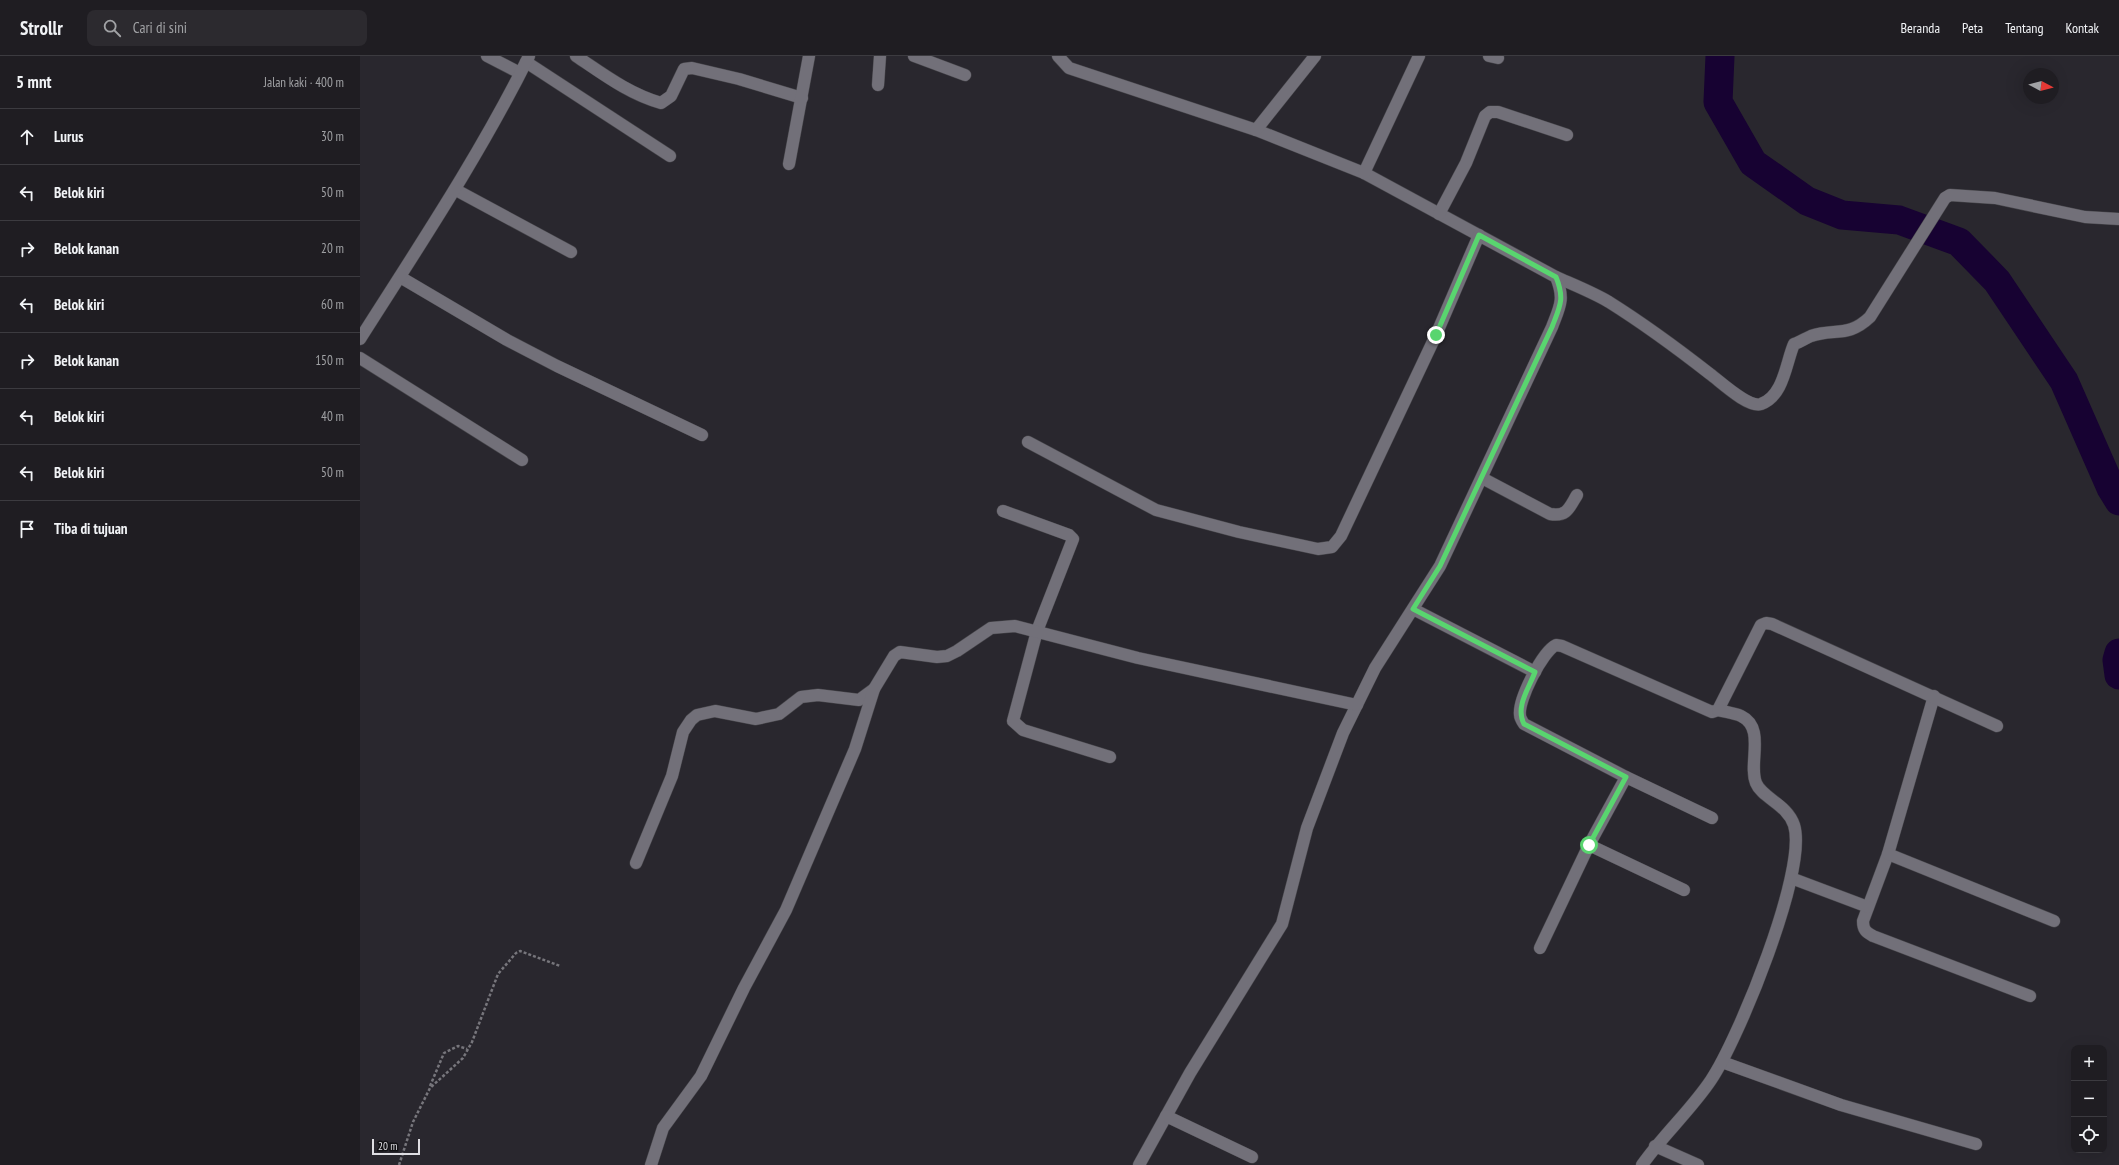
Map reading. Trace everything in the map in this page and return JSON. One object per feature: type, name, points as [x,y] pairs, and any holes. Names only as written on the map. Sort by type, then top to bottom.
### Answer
[{"type":"street","points":[[487,56],[520,73]]},
{"type":"street","points":[[576,56],[618,85],[661,103],[671,96],[684,69],[692,68],[739,79],[802,98]]},
{"type":"street","points":[[789,164],[809,56]]},
{"type":"street","points":[[878,85],[880,56]]},
{"type":"street","points":[[914,56],[965,75]]},
{"type":"street","points":[[1058,56],[1069,68],[1256,130],[1364,173],[1556,277],[1608,302],[1676,347],[1732,392],[1751,404],[1761,404],[1772,396],[1780,384],[1794,344],[1812,335],[1838,333],[1861,326],[1870,317],[1945,198],[1950,195],[1995,198],[2085,217],[2119,219]]},
{"type":"street","points":[[1256,130],[1315,56]]},
{"type":"street","points":[[1364,173],[1419,56]]},
{"type":"street","points":[[360,338],[456,190],[500,114],[528,59],[670,156]]},
{"type":"street","points":[[1439,214],[1466,163],[1485,116],[1490,112],[1498,112],[1567,135]]},
{"type":"street","points":[[456,190],[571,252]]},
{"type":"street","points":[[1028,442],[1156,510],[1239,532],[1318,549],[1332,547],[1341,536],[1436,335],[1479,235]]},
{"type":"street","points":[[400,276],[545,360],[702,435]]},
{"type":"street","points":[[1139,1165],[1190,1073],[1282,924],[1307,828],[1343,733],[1375,668],[1440,566],[1482,478],[1560,306],[1562,292],[1556,277]]},
{"type":"street","points":[[360,358],[522,460]]},
{"type":"street","points":[[1482,478],[1550,514],[1560,516],[1567,511],[1578,495]]},
{"type":"street","points":[[1003,511],[1069,534],[1073,539],[1037,631],[1013,721],[1022,730],[1110,758]]},
{"type":"street","points":[[1413,609],[1535,672]]},
{"type":"street","points":[[1718,710],[1762,625],[1766,623],[1934,696],[1997,726]]},
{"type":"street","points":[[651,1165],[663,1128],[701,1076],[744,988],[786,910],[855,750],[874,689],[894,656],[900,652],[947,656],[957,652],[991,628],[1003,625],[1016,626],[1138,658],[1357,705]]},
{"type":"street","points":[[1642,1165],[1655,1146],[1710,1082],[1722,1062],[1746,1010],[1772,943],[1791,878],[1796,853],[1795,827],[1790,814],[1757,785],[1754,775],[1755,744],[1752,728],[1749,722],[1741,716],[1718,710],[1712,712],[1556,645],[1546,653],[1535,672],[1521,706],[1520,716],[1524,724],[1626,777],[1712,818]]},
{"type":"street","points":[[636,863],[672,776],[683,732],[690,720],[697,715],[715,711],[756,719],[770,718],[779,714],[801,697],[818,695],[860,700],[874,689]]},
{"type":"street","points":[[1934,696],[1888,854],[1868,907],[1864,927],[1866,932],[1873,936],[2030,996]]},
{"type":"street","points":[[1540,948],[1589,845],[1626,777]]},
{"type":"street","points":[[1589,845],[1684,890]]},
{"type":"street","points":[[1888,854],[2054,921]]},
{"type":"street","points":[[1791,878],[1868,907]]},
{"type":"street","points":[[1722,1062],[1841,1105],[1976,1144]]},
{"type":"street","points":[[1166,1116],[1252,1157]]},
{"type":"street","points":[[1655,1146],[1698,1165]]},
{"type":"path","points":[[430,1088],[463,1058],[472,1042],[498,974],[516,953],[520,952],[560,966]]},
{"type":"path","points":[[399,1165],[413,1122],[430,1088],[444,1053],[458,1046],[467,1049]]},
{"type":"waterway","points":[[1720,56],[1718,102],[1753,163],[1807,201],[1842,215],[1899,220],[1959,242],[1997,281],[2064,381],[2111,488],[2119,501]]},
{"type":"waterway","points":[[2119,653],[2117,660],[2119,675]]},
{"type":"route","points":[[1436,335],[1479,235],[1556,277],[1562,292],[1560,306],[1552,327],[1440,566],[1413,609],[1494,649],[1535,672],[1521,706],[1520,716],[1524,724],[1626,777],[1589,845]]}]
